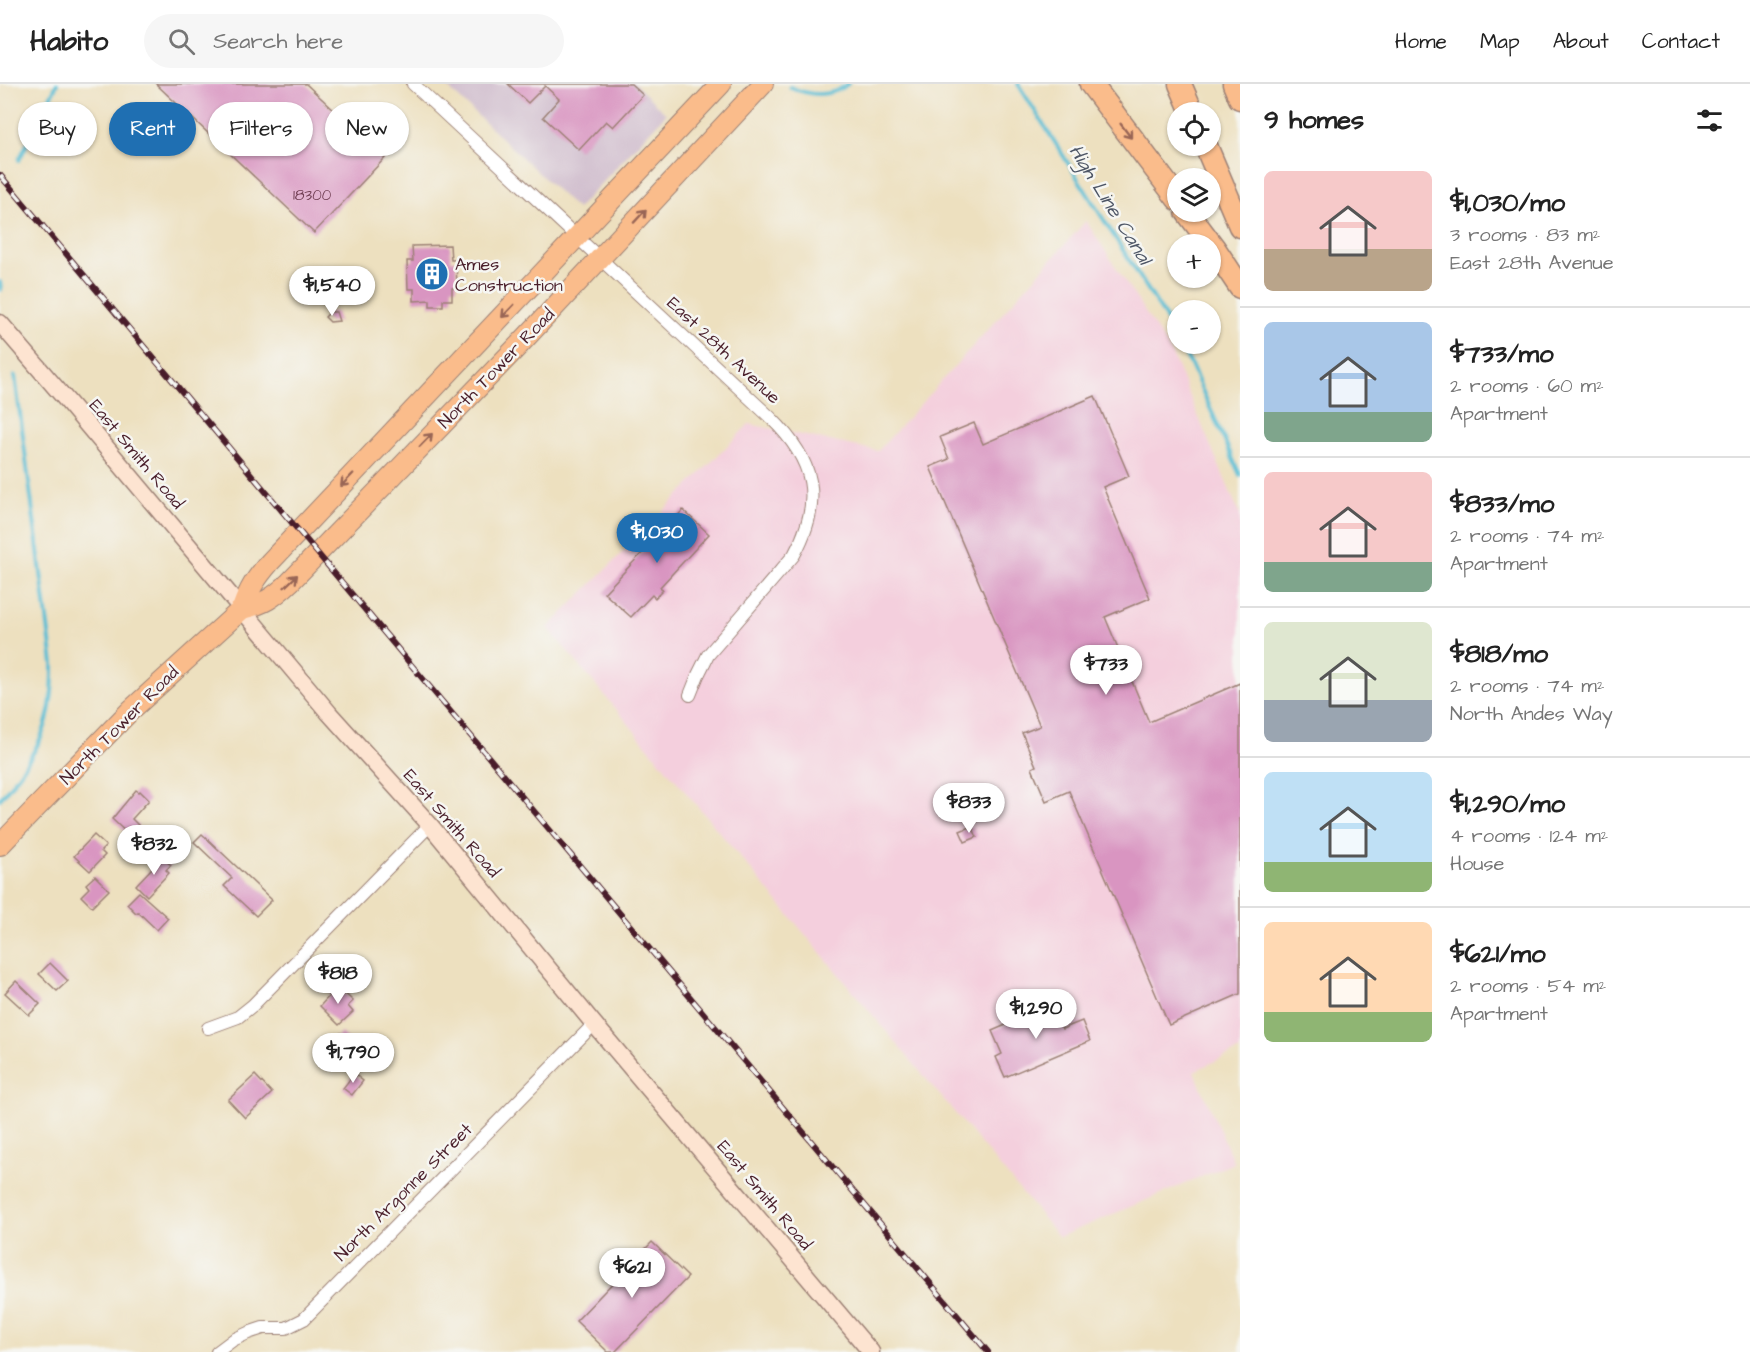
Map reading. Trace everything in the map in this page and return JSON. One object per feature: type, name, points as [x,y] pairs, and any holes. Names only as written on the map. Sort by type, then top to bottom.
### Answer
[{"type":"highway","points":[[1091,84],[1167,185]]},
{"type":"highway","points":[[1180,84],[1188,102]]},
{"type":"highway","points":[[1234,84],[1240,98]]},
{"type":"highway","points":[[1210,156],[1240,226]]},
{"type":"highway","points":[[1194,222],[1240,287]]},
{"type":"main road","name":"North Tower Road","points":[[242,609],[254,579],[721,84]]},
{"type":"main road","name":"North Tower Road","points":[[0,845],[131,710],[242,609],[260,605],[290,582],[600,259],[763,84]]},
{"type":"street","name":"East 28th Avenue","points":[[412,84],[784,432],[802,456],[812,494],[807,528],[794,555],[708,655],[690,695]]},
{"type":"street","name":"East Smith Road","points":[[0,323],[330,713],[430,825],[871,1352]]},
{"type":"street","points":[[208,1028],[238,1017],[253,1005],[430,825]]},
{"type":"street","name":"North Argonne Street","points":[[217,1352],[233,1340],[248,1333],[263,1328],[286,1328],[304,1318],[594,1023]]},
{"type":"shaded area","points":[[444,84],[635,84],[666,114],[577,209]]},
{"type":"shaded area","points":[[1086,221],[1167,346],[1167,354],[1172,354],[1240,515],[1240,1050],[1194,1071],[1234,1163],[1059,1237],[548,628],[749,424],[878,451]]},
{"type":"building","points":[[156,84],[306,84],[325,102],[325,156],[383,156],[385,158],[314,233],[232,156],[313,156],[313,102],[208,102],[208,133],[196,122],[196,102],[175,102]]},
{"type":"building","points":[[508,84],[631,84],[643,95],[613,127],[606,121],[579,150],[543,117],[559,99],[545,86],[528,103]]},
{"type":"building","name":"Ames Construction","points":[[450,245],[451,260],[456,260],[457,288],[452,288],[452,300],[443,300],[443,306],[430,306],[430,300],[414,301],[414,289],[408,289],[407,261],[413,261],[412,246]]},
{"type":"building","points":[[330,312],[336,312],[339,321],[330,322],[325,317]]},
{"type":"building","points":[[1095,396],[1129,476],[1103,487],[1150,598],[1105,617],[1149,722],[1240,683],[1240,994],[1169,1025],[1069,791],[1046,801],[1032,768],[1036,766],[1022,733],[1040,726],[930,467],[949,459],[940,437],[974,423],[983,444]]},
{"type":"building","points":[[683,510],[709,534],[660,587],[663,590],[655,598],[652,595],[631,617],[604,593]]},
{"type":"building","points":[[136,790],[149,800],[132,819],[139,826],[130,836],[112,819]]},
{"type":"building","points":[[972,826],[977,837],[965,842],[960,831]]},
{"type":"building","points":[[202,834],[272,900],[256,916],[224,886],[232,878],[194,842]]},
{"type":"building","points":[[94,835],[106,846],[101,851],[105,855],[90,871],[74,856]]},
{"type":"building","points":[[159,855],[171,865],[166,870],[169,873],[147,896],[136,885],[153,867],[151,865]]},
{"type":"building","points":[[95,876],[109,890],[92,907],[81,896],[89,888],[86,884]]},
{"type":"building","points":[[139,892],[168,918],[157,930],[127,904]]},
{"type":"building","points":[[50,963],[68,981],[57,991],[39,974]]},
{"type":"building","points":[[16,981],[40,1004],[29,1015],[5,993]]},
{"type":"building","points":[[336,985],[353,1001],[348,1006],[353,1012],[339,1025],[320,1006]]},
{"type":"building","points":[[1052,1005],[1062,1029],[1082,1021],[1090,1041],[1005,1077],[996,1057],[1002,1054],[992,1031]]},
{"type":"building","points":[[341,1033],[352,1044],[337,1058],[327,1047]]},
{"type":"building","points":[[354,1074],[363,1081],[352,1095],[343,1088]]},
{"type":"building","points":[[255,1075],[272,1093],[245,1118],[228,1100]]},
{"type":"building","points":[[652,1242],[688,1277],[615,1352],[608,1352],[576,1321]]},
{"type":"waterway","name":"High Line Canal","points":[[19,160],[57,84]]},
{"type":"waterway","name":"High Line Canal","points":[[790,87],[812,94],[820,94],[834,92],[848,84]]},
{"type":"waterway","name":"High Line Canal","points":[[1018,84],[1167,321]]},
{"type":"waterway","name":"High Line Canal","points":[[0,282],[1,290]]},
{"type":"waterway","name":"High Line Canal","points":[[1185,354],[1240,475]]},
{"type":"waterway","name":"High Line Canal","points":[[0,799],[34,752],[47,722],[53,686],[53,664],[15,376]]},
{"type":"railway","points":[[0,175],[988,1352]]},
{"type":"place","name":"Ames Construction","points":[[432,274]]}]
